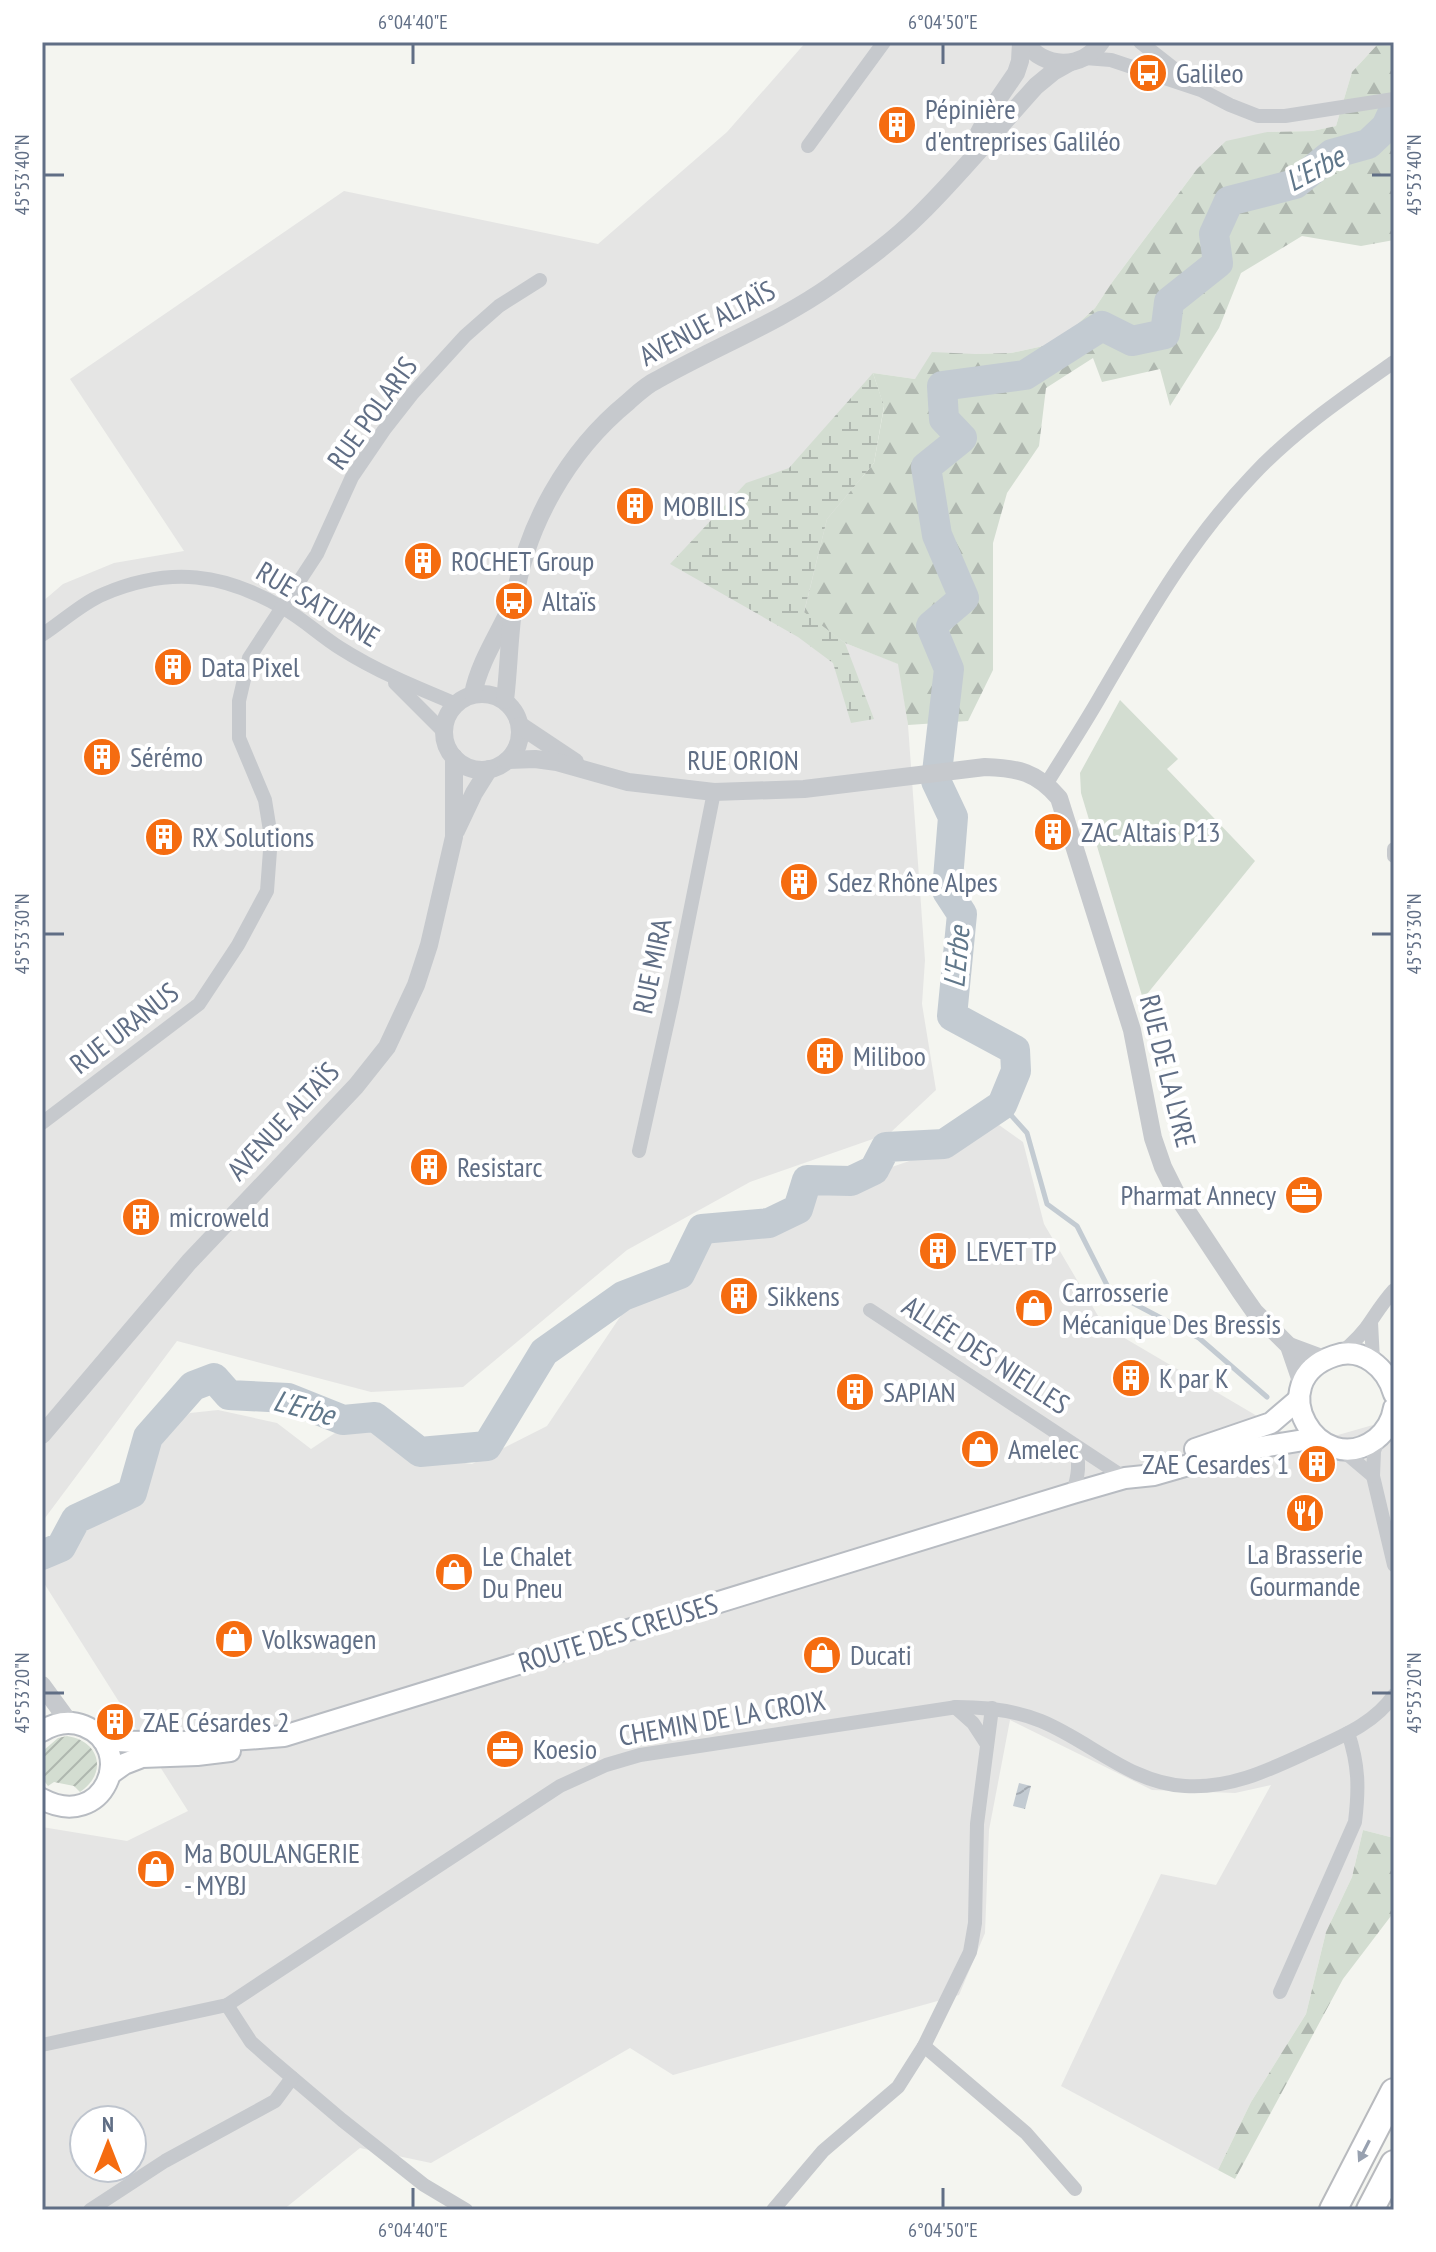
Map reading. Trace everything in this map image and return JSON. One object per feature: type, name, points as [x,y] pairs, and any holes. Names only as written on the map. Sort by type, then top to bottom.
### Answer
[{"type":"highway","points":[[1333,2210],[1394,2092]]},
{"type":"highway","points":[[1370,2210],[1394,2164]]},
{"type":"main road","points":[[1332,1356],[1357,1354],[1383,1368],[1394,1394]]},
{"type":"main road","name":"ROUTE DES CREUSES","points":[[1125,1478],[1150,1463],[1271,1423],[1300,1391],[1311,1369],[1332,1356]]},
{"type":"main road","points":[[1300,1391],[1300,1413],[1306,1427],[1316,1438],[1341,1449],[1368,1444],[1380,1436],[1394,1411]]},
{"type":"main road","name":"ROUTE DES CREUSES","points":[[103,1740],[243,1740],[284,1736],[1073,1493],[1125,1478],[1154,1475],[1237,1451],[1316,1438]]},
{"type":"main road","points":[[42,1731],[69,1722],[88,1727],[103,1740],[111,1762],[105,1787],[86,1804],[74,1808],[58,1807],[42,1800]]},
{"type":"main road","points":[[110,1774],[142,1757],[245,1749],[284,1736]]},
{"type":"street","points":[[808,146],[884,42]]},
{"type":"street","points":[[1023,42],[1041,58],[1055,63],[1111,60],[1201,90],[1258,116],[1285,116],[1394,99]]},
{"type":"street","name":"AVENUE ALTAÏS","points":[[956,175],[992,108],[1016,73],[1023,42]]},
{"type":"street","name":"AVENUE ALTAÏS","points":[[505,700],[514,601],[526,551],[542,511],[562,476],[589,440],[653,381],[791,311],[832,284],[917,217],[1036,86],[1101,42]]},
{"type":"street","points":[[1140,42],[1201,90]]},
{"type":"street","name":"RUE POLARIS","points":[[282,607],[317,554],[352,477],[413,393],[465,336],[499,306],[540,280]]},
{"type":"street","points":[[1047,783],[1163,588],[1196,542],[1251,476],[1307,424],[1394,362]]},
{"type":"street","name":"RUE SATURNE","points":[[42,635],[101,595],[149,579],[192,576],[230,583],[282,607],[338,647],[389,677],[456,704]]},
{"type":"street","name":"AVENUE ALTAÏS","points":[[473,694],[484,660],[514,601]]},
{"type":"street","name":"RUE URANUS","points":[[42,1123],[199,1004],[238,945],[267,891],[271,837],[265,800],[239,738],[239,701],[249,658],[282,607]]},
{"type":"street","name":"RUE SATURNE","points":[[389,677],[444,732]]},
{"type":"street","points":[[487,693],[505,700],[514,710],[521,726],[517,749],[508,760],[489,769],[464,766],[447,746],[444,732],[446,719],[456,704],[473,694],[487,693]]},
{"type":"street","name":"RUE ORION","points":[[521,726],[588,770]]},
{"type":"street","name":"AVENUE ALTAÏS","points":[[454,757],[454,837]]},
{"type":"street","name":"RUE ORION","points":[[508,760],[535,759],[628,782],[714,792],[804,789],[985,767],[1008,767],[1047,783]]},
{"type":"street","name":"AVENUE ALTAÏS","points":[[42,1435],[189,1262],[356,1086],[387,1047],[416,985],[429,945],[454,837],[489,769]]},
{"type":"street","name":"RUE DE LA LYRE","points":[[1047,783],[1059,798],[1128,1019],[1138,1053],[1153,1138],[1163,1167],[1179,1199],[1254,1311],[1289,1346],[1300,1391]]},
{"type":"street","name":"RUE MIRA","points":[[639,1151],[714,792]]},
{"type":"street","points":[[1394,849],[1394,856]]},
{"type":"street","points":[[1332,1356],[1353,1343],[1394,1290]]},
{"type":"street","name":"ALLÉE DES NIELLES","points":[[870,1310],[1125,1478]]},
{"type":"street","points":[[1371,1322],[1383,1368]]},
{"type":"street","name":"RUE DE LA LYRE","points":[[1289,1346],[1332,1356]]},
{"type":"street","points":[[1380,1436],[1374,1451],[1373,1476],[1394,1565]]},
{"type":"street","name":"ALLÉE DES NIELLES","points":[[1073,1493],[1079,1468],[1074,1445]]},
{"type":"street","points":[[1341,1449],[1373,1476]]},
{"type":"street","points":[[42,1685],[69,1722]]},
{"type":"street","name":"CHEMIN DE LA CROIX","points":[[42,2045],[227,2005],[560,1786],[606,1765],[640,1755],[955,1707],[992,1708],[1043,1721],[1144,1777],[1163,1783],[1206,1786],[1248,1778],[1348,1733],[1369,1721],[1394,1695]]},
{"type":"street","points":[[955,1707],[973,1723],[986,1743]]},
{"type":"street","points":[[778,2208],[823,2151],[898,2087],[924,2046],[970,1952],[975,1923],[977,1824],[992,1708]]},
{"type":"street","points":[[1280,1992],[1355,1822],[1358,1776],[1348,1733]]},
{"type":"street","points":[[227,2005],[251,2042],[292,2078],[424,2185],[466,2210]]},
{"type":"street","points":[[924,2046],[1026,2133],[1075,2189]]},
{"type":"street","points":[[90,2210],[165,2161],[275,2101],[292,2078]]},
{"type":"shaded area","points":[[806,42],[1394,42],[1394,46],[1377,45],[1352,72],[1336,126],[1312,131],[1267,132],[1197,169],[1095,308],[1057,343],[1011,353],[975,354],[915,379],[873,373],[845,643],[899,664],[908,725],[925,960],[922,1004],[936,1090],[890,1133],[750,1182],[627,1250],[463,1387],[371,1392],[177,1341],[42,1522],[42,602],[63,584],[114,563],[184,551],[70,379],[344,191],[598,244],[727,132]]},
{"type":"shaded area","points":[[999,1125],[1023,1142],[1044,1224],[1104,1326],[1303,1445],[1394,1419],[1394,1838],[1363,1830],[1352,1877],[1326,1932],[1306,2014],[1251,2102],[1218,2170],[1061,2086],[1161,1874],[1216,1885],[1271,1785],[1235,1793],[1152,1790],[1010,1720],[989,1830],[985,1933],[959,1995],[673,2075],[630,2048],[431,2163],[360,2148],[283,2210],[42,2210],[42,1827],[127,1841],[188,1811],[42,1580],[42,1567],[63,1552],[85,1522],[136,1499],[151,1446],[190,1413],[218,1410],[277,1423],[311,1449],[335,1433],[378,1427],[404,1454],[472,1464],[547,1426],[628,1305],[687,1279],[706,1241],[760,1238],[791,1225],[819,1192],[953,1146]]},
{"type":"green space","points":[[1377,45],[1394,46],[1394,240],[1361,246],[1302,236],[1241,273],[1219,328],[1170,406],[1160,369],[1102,382],[1093,358],[1046,388],[1039,446],[1007,493],[993,543],[993,670],[968,721],[908,725],[898,664],[845,643],[804,613],[827,519],[874,463],[884,407],[873,373],[915,379],[932,352],[1011,353],[1057,343],[1095,308],[1197,169],[1226,141],[1267,132],[1312,131],[1336,126],[1352,72]]},
{"type":"green space","points":[[873,373],[884,406],[874,463],[827,519],[804,612],[845,643],[874,719],[851,723],[833,663],[798,637],[670,564],[746,483],[789,468]]},
{"type":"green space","points":[[1120,700],[1178,759],[1167,769],[1255,861],[1143,999],[1081,793],[1080,773]]},
{"type":"green space","points":[[67,1736],[87,1744],[96,1759],[94,1776],[80,1792],[74,1786],[54,1782],[48,1786],[42,1778],[44,1750],[58,1738]]},
{"type":"green space","points":[[1363,1830],[1394,1838],[1394,1912],[1343,1979],[1235,2179],[1218,2170],[1251,2102],[1306,2014],[1326,1932],[1352,1877]]},
{"type":"water","points":[[1019,1783],[1031,1786],[1025,1809],[1013,1806]]},
{"type":"waterway","name":"L'Erbe","points":[[42,1555],[61,1547],[76,1519],[132,1493],[148,1437],[193,1386],[214,1378],[229,1395],[288,1398],[343,1420],[375,1417],[420,1452],[487,1446],[544,1352],[623,1296],[680,1274],[702,1229],[769,1223],[798,1209],[807,1180],[851,1181],[874,1170],[886,1147],[944,1144],[1002,1105],[1016,1071],[1015,1050],[952,1016],[962,914],[947,891],[953,817],[936,781],[949,669],[931,626],[964,598],[937,535],[926,467],[962,438],[944,419],[942,386],[1025,375],[1102,326],[1132,341],[1165,334],[1169,302],[1218,263],[1214,234],[1229,201],[1295,184],[1332,154],[1368,144],[1386,127],[1392,114]]},
{"type":"waterway","points":[[1002,1105],[1027,1133],[1047,1204],[1077,1226],[1110,1291],[1199,1338],[1267,1397]]},
{"type":"place","name":"Galileo","points":[[1148,73]]},
{"type":"place","name":"Pépinière d'entreprises Galiléo","points":[[897,125]]},
{"type":"place","name":"MOBILIS","points":[[635,506]]},
{"type":"place","name":"ROCHET Group","points":[[423,561]]},
{"type":"place","name":"Altaïs","points":[[514,601]]},
{"type":"place","name":"Data Pixel","points":[[173,667]]},
{"type":"place","name":"Sérémo","points":[[102,757]]},
{"type":"place","name":"ZAC Altais P13","points":[[1053,832]]},
{"type":"place","name":"RX Solutions","points":[[164,837]]},
{"type":"place","name":"Sdez Rhône Alpes","points":[[799,882]]},
{"type":"place","name":"Miliboo","points":[[825,1056]]},
{"type":"place","name":"Resistarc","points":[[429,1167]]},
{"type":"place","name":"Pharmat Annecy","points":[[1304,1195]]},
{"type":"place","name":"microweld","points":[[141,1217]]},
{"type":"place","name":"LEVET TP","points":[[938,1251]]},
{"type":"place","name":"Sikkens","points":[[739,1296]]},
{"type":"place","name":"Carrosserie Mécanique Des Bressis","points":[[1034,1308]]},
{"type":"place","name":"K par K","points":[[1131,1378]]},
{"type":"place","name":"SAPIAN","points":[[855,1392]]},
{"type":"place","name":"Amelec","points":[[980,1449]]},
{"type":"place","name":"ZAE Cesardes 1","points":[[1317,1464]]},
{"type":"place","name":"La Brasserie Gourmande","points":[[1305,1513]]},
{"type":"place","name":"Le Chalet Du Pneu","points":[[454,1572]]},
{"type":"place","name":"Volkswagen","points":[[234,1639]]},
{"type":"place","name":"Ducati","points":[[822,1655]]},
{"type":"place","name":"ZAE Césardes 2","points":[[115,1722]]},
{"type":"place","name":"Koesio","points":[[505,1749]]},
{"type":"place","name":"Ma BOULANGERIE - MYBJ","points":[[156,1869]]}]
